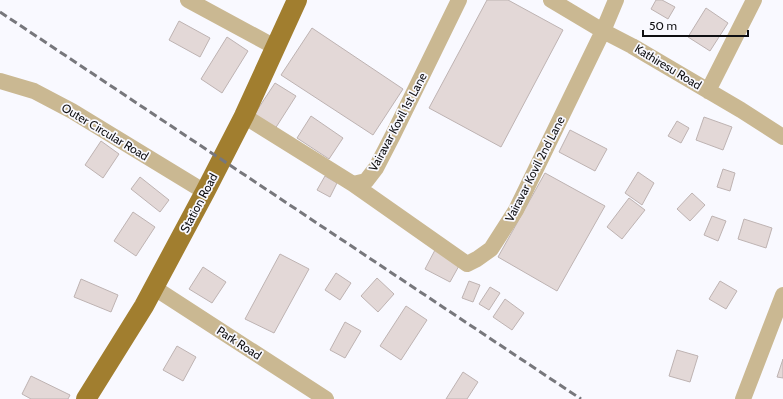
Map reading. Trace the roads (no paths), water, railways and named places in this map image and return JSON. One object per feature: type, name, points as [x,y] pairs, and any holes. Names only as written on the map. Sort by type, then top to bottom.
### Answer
[{"type":"main road","name":"Station Road","points":[[86,399],[144,306],[205,192],[244,116],[297,0]]},
{"type":"street","points":[[188,0],[275,47]]},
{"type":"street","name":"Vairavar Kovil 1st Lane","points":[[353,184],[366,181],[376,168],[459,0]]},
{"type":"street","name":"Kathiresu Road","points":[[551,0],[603,31],[632,46],[783,137]]},
{"type":"street","name":"Vairavar Kovil 2nd Lane","points":[[353,184],[467,264],[477,259],[491,249],[516,210],[603,31],[616,0]]},
{"type":"street","points":[[708,91],[754,0]]},
{"type":"street","name":"Outer Circular Road","points":[[0,81],[34,91],[72,111],[205,192]]},
{"type":"street","points":[[244,116],[353,184]]},
{"type":"street","name":"Park Road","points":[[153,287],[326,399]]},
{"type":"street","points":[[743,399],[783,295]]},
{"type":"railway","points":[[0,12],[581,399]]}]
